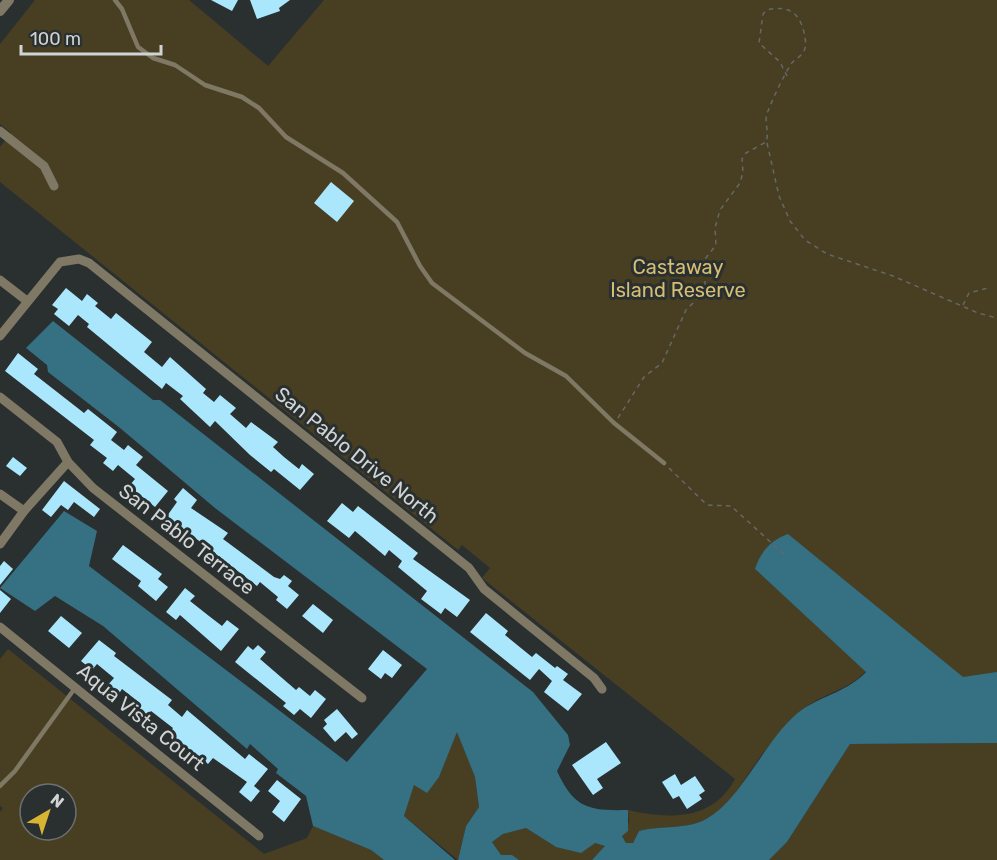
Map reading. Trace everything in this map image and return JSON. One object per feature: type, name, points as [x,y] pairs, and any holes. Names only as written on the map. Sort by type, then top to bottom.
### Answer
[{"type":"street","points":[[0,11],[9,0]]},
{"type":"street","points":[[0,131],[45,166],[54,186]]},
{"type":"street","name":"San Pablo Drive North","points":[[27,301],[60,262],[79,260],[97,269],[469,568],[484,589],[594,678],[602,689]]},
{"type":"street","points":[[0,280],[27,301],[2,331]]},
{"type":"street","name":"San Pablo Terrace","points":[[0,397],[57,442],[68,462],[93,488],[362,698]]},
{"type":"street","points":[[0,544],[24,511],[68,462]]},
{"type":"street","points":[[0,494],[24,511]]},
{"type":"street","name":"Aqua Vista Court","points":[[0,627],[259,836]]},
{"type":"lane","points":[[115,0],[122,9],[138,47],[153,58],[175,65],[205,85],[242,96],[259,108],[286,137],[343,173],[397,222],[420,266],[432,283],[525,353],[566,376],[614,423],[664,463]]},
{"type":"lane","points":[[0,786],[15,771],[75,687]]},
{"type":"path","points":[[787,76],[780,62],[759,43],[763,14],[767,10],[778,8],[792,10],[802,23],[806,40],[804,51],[791,65],[787,76],[764,120],[766,142],[770,146],[779,196],[789,221],[805,240],[826,254],[893,276],[997,318]]},
{"type":"path","points":[[614,423],[644,377],[662,363],[686,310],[705,291],[705,259],[716,245],[716,228],[720,210],[740,183],[743,172],[742,159],[746,153],[766,142]]},
{"type":"path","points":[[962,305],[969,293],[988,288]]},
{"type":"path","points":[[664,463],[684,486],[707,505],[731,506],[787,557]]},
{"type":"green space","name":"Castaway Island Reserve","points":[[35,0],[189,0],[268,66],[324,0],[997,0],[997,705],[755,569],[866,671],[851,683],[800,712],[767,748],[731,798],[715,813],[690,825],[639,831],[633,843],[626,843],[622,836],[629,822],[628,810],[673,815],[702,810],[725,793],[735,779],[482,578],[490,568],[462,545],[458,550],[0,182],[0,147],[11,133],[0,124],[0,44]]},
{"type":"green space","points":[[8,649],[264,854],[307,838],[313,826],[371,850],[384,860],[0,860],[0,812],[3,808],[0,806],[0,659]]},
{"type":"green space","points":[[457,731],[475,777],[479,807],[466,826],[458,860],[404,816],[414,784],[439,777]]},
{"type":"green space","points":[[997,743],[997,860],[769,860],[787,842],[850,744]]},
{"type":"green space","points":[[526,828],[556,847],[595,843],[606,846],[592,860],[519,860],[512,855],[501,855],[492,842],[503,834]]},
{"type":"water","points":[[53,321],[153,400],[160,400],[533,692],[568,735],[570,745],[557,771],[563,783],[576,800],[584,805],[602,810],[628,810],[628,831],[622,836],[626,843],[633,843],[639,831],[690,825],[706,819],[719,810],[732,797],[790,720],[811,704],[852,684],[866,672],[755,569],[767,547],[788,534],[963,677],[997,672],[997,743],[850,744],[787,842],[769,860],[592,860],[605,846],[595,843],[581,853],[556,847],[526,828],[503,834],[492,842],[501,855],[512,855],[519,860],[458,860],[466,826],[479,807],[475,777],[457,732],[439,777],[427,793],[414,785],[404,816],[455,860],[384,860],[371,850],[313,826],[306,796],[276,773],[278,769],[250,744],[247,749],[103,626],[55,596],[35,611],[0,588],[64,511],[97,531],[89,566],[347,762],[427,669],[215,508],[120,428],[48,372],[47,365],[26,348]]},
{"type":"building","points":[[211,0],[238,0],[232,11]]},
{"type":"building","points":[[250,0],[290,0],[279,8],[280,11],[257,19]]},
{"type":"building","points":[[331,182],[354,201],[337,222],[314,203]]},
{"type":"building","points":[[66,288],[82,301],[87,294],[98,303],[95,306],[111,319],[116,313],[152,342],[144,352],[162,367],[170,357],[206,389],[203,393],[214,402],[220,395],[236,408],[230,414],[246,428],[251,422],[278,442],[273,447],[284,457],[299,469],[302,464],[314,474],[300,490],[274,469],[271,472],[250,455],[215,421],[210,427],[180,399],[183,396],[166,383],[162,389],[87,327],[89,324],[78,315],[69,326],[54,314],[58,309],[52,305]]},
{"type":"building","points":[[18,353],[38,369],[34,374],[84,413],[88,409],[117,432],[111,440],[124,450],[128,445],[143,457],[136,465],[168,491],[155,507],[129,486],[135,479],[118,465],[113,471],[103,463],[107,458],[90,445],[94,440],[5,371]]},
{"type":"building","points":[[13,457],[27,468],[20,476],[6,466]]},
{"type":"building","points":[[64,481],[100,509],[94,517],[74,502],[68,510],[61,505],[51,517],[42,510]]},
{"type":"building","points":[[183,488],[197,500],[191,508],[228,533],[223,539],[274,577],[280,579],[284,575],[292,581],[288,586],[299,595],[287,609],[276,600],[278,597],[260,582],[257,586],[167,516],[177,502],[174,499]]},
{"type":"building","points":[[342,503],[353,512],[358,506],[418,553],[413,559],[470,600],[457,617],[445,608],[441,614],[421,599],[427,591],[398,567],[402,561],[389,550],[385,556],[355,531],[349,538],[327,521]]},
{"type":"building","points":[[123,545],[162,574],[158,579],[168,587],[156,601],[138,586],[141,581],[112,559]]},
{"type":"building","points":[[4,561],[13,569],[0,585],[0,566]]},
{"type":"building","points":[[185,588],[195,596],[190,601],[222,626],[227,620],[239,629],[221,651],[180,615],[176,620],[166,612]]},
{"type":"building","points":[[0,590],[11,599],[0,613]]},
{"type":"building","points":[[313,604],[333,620],[323,633],[302,616]]},
{"type":"building","points":[[486,613],[508,631],[505,635],[532,657],[536,653],[555,668],[557,666],[568,674],[563,680],[582,694],[568,711],[544,692],[552,681],[539,669],[530,680],[470,632]]},
{"type":"building","points":[[61,616],[82,633],[69,648],[48,631]]},
{"type":"building","points":[[99,640],[116,653],[114,656],[172,700],[168,705],[182,717],[187,710],[245,759],[249,754],[268,769],[254,786],[260,791],[251,802],[239,792],[247,782],[213,758],[208,764],[169,733],[173,728],[151,711],[146,717],[136,709],[140,703],[122,689],[118,695],[107,686],[114,678],[97,664],[92,670],[81,661]]},
{"type":"building","points":[[258,645],[266,652],[260,659],[296,690],[299,687],[310,696],[315,690],[326,699],[311,718],[300,709],[294,715],[283,706],[286,703],[235,662],[248,646],[253,650]]},
{"type":"building","points":[[383,650],[402,665],[392,678],[385,673],[381,679],[368,669]]},
{"type":"building","points":[[337,709],[358,734],[352,739],[346,732],[335,742],[323,728],[327,724],[324,720]]},
{"type":"building","points":[[606,742],[621,763],[597,779],[603,788],[593,795],[572,765]]},
{"type":"building","points":[[675,774],[681,785],[695,776],[705,791],[699,795],[702,799],[687,809],[679,796],[673,799],[662,782]]},
{"type":"building","points":[[277,780],[301,799],[284,822],[272,812],[280,801],[268,791]]}]
